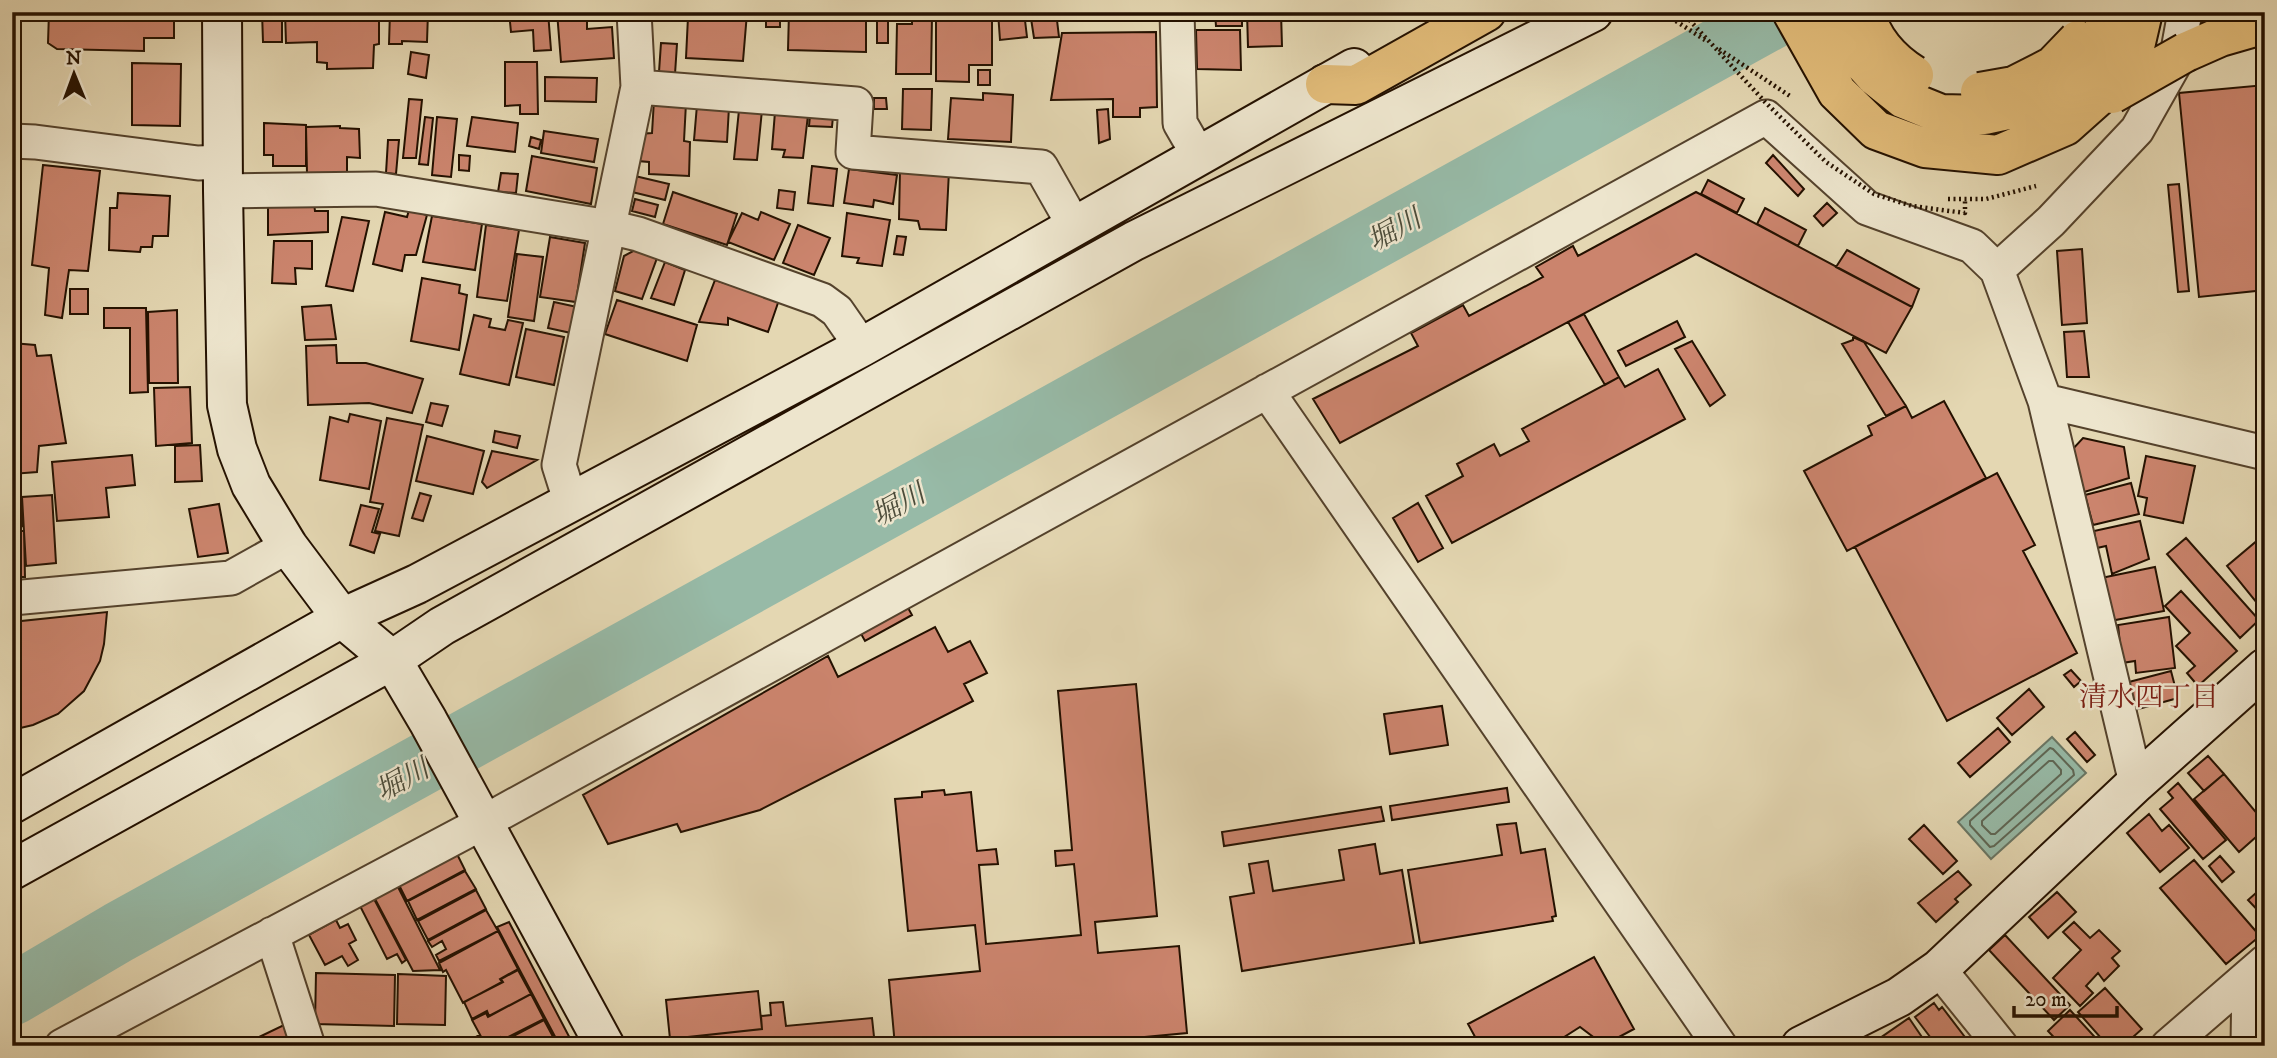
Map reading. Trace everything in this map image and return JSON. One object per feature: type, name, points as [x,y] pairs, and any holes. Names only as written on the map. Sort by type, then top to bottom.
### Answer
[{"type":"highway","points":[[1325,84],[1356,85],[1486,12]]},
{"type":"highway","points":[[1791,12],[1837,92],[1877,130],[1925,148],[1998,155],[2065,126],[2102,93],[2131,64],[2143,12]]},
{"type":"highway","points":[[1818,12],[1830,50],[1861,93],[1889,118],[1941,135],[1998,140],[2092,106],[2186,52],[2220,37],[2265,24]]},
{"type":"highway","points":[[1830,12],[1845,43],[1875,76],[1904,99],[1941,114],[1984,115],[2045,102],[2075,80],[2098,48],[2109,12]]},
{"type":"highway","points":[[1866,12],[1868,27],[1896,64],[1936,88],[1973,94],[2014,86],[2053,66],[2076,44],[2092,12]]},
{"type":"street","points":[[222,12],[227,404],[237,449],[251,485],[288,546],[342,618],[392,660],[428,720],[605,1046]]},
{"type":"street","points":[[570,503],[559,465],[638,88],[634,12]]},
{"type":"street","points":[[1177,12],[1180,124],[1199,156]]},
{"type":"street","points":[[12,870],[392,660],[454,620],[1134,242],[1593,12]]},
{"type":"street","points":[[1997,270],[2051,221],[2137,130],[2176,61],[2185,12]]},
{"type":"street","points":[[12,804],[342,618],[417,584],[862,347],[1445,15]]},
{"type":"street","points":[[638,88],[856,104],[853,152],[1041,167],[1075,227]]},
{"type":"street","points":[[68,1044],[272,934],[475,808],[1267,391],[1766,117],[1867,208],[1972,246],[1997,270],[2045,401],[2136,783]]},
{"type":"street","points":[[12,141],[198,163],[223,177],[376,189],[638,234],[822,300],[837,311],[862,347]]},
{"type":"street","points":[[1267,391],[1720,1046]]},
{"type":"street","points":[[2045,401],[2265,453]]},
{"type":"street","points":[[12,598],[231,578],[288,546]]},
{"type":"street","points":[[1801,1046],[1899,997],[1939,969],[2136,783],[2265,668]]},
{"type":"street","points":[[272,934],[308,1046]]},
{"type":"street","points":[[1939,969],[2001,1046]]},
{"type":"street","points":[[2168,1046],[2260,975]]},
{"type":"street","points":[[2248,1046],[2260,975]]},
{"type":"path","points":[[1662,12],[1790,96]]},
{"type":"path","points":[[1682,12],[1766,103],[1826,162],[1874,194],[1912,206],[1965,213],[1965,200],[2012,194],[2039,185]]},
{"type":"water","points":[[2052,737],[2086,773],[1991,859],[1958,822]]},
{"type":"building","points":[[12,12],[19,12],[16,27],[12,28]]},
{"type":"building","points":[[49,12],[174,12],[174,38],[144,38],[144,51],[57,49],[48,43]]},
{"type":"building","points":[[262,12],[282,12],[282,42],[263,42]]},
{"type":"building","points":[[285,12],[379,12],[379,44],[374,45],[373,68],[327,69],[327,63],[317,62],[317,42],[286,43]]},
{"type":"building","points":[[390,12],[428,12],[427,42],[402,41],[402,44],[389,44]]},
{"type":"building","points":[[509,12],[548,12],[551,50],[534,51],[533,30],[511,32]]},
{"type":"building","points":[[557,12],[587,12],[587,29],[612,27],[614,58],[561,62]]},
{"type":"building","points":[[727,12],[747,13],[743,61],[686,58],[688,17],[727,19]]},
{"type":"building","points":[[766,12],[780,12],[780,27],[766,27]]},
{"type":"building","points":[[789,12],[866,12],[866,52],[788,50]]},
{"type":"building","points":[[936,12],[992,12],[992,65],[969,65],[969,82],[936,81]]},
{"type":"building","points":[[998,12],[1024,12],[1027,37],[1000,40]]},
{"type":"building","points":[[1030,12],[1056,12],[1059,37],[1034,38]]},
{"type":"building","points":[[1198,12],[1242,12],[1242,26],[1216,26],[1215,13]]},
{"type":"building","points":[[1247,12],[1281,12],[1282,46],[1248,47]]},
{"type":"building","points":[[1286,12],[1302,12],[1302,16],[1286,17]]},
{"type":"building","points":[[1325,12],[1340,12],[1340,16],[1325,16]]},
{"type":"building","points":[[877,15],[888,15],[888,43],[877,43]]},
{"type":"building","points":[[912,17],[932,17],[931,74],[896,74],[897,24],[912,24]]},
{"type":"building","points":[[1196,30],[1240,30],[1241,70],[1197,69]]},
{"type":"building","points":[[1156,32],[1157,107],[1140,108],[1140,117],[1113,117],[1113,99],[1051,100],[1062,33]]},
{"type":"building","points":[[661,43],[677,44],[675,74],[659,72]]},
{"type":"building","points":[[411,52],[429,55],[426,78],[408,74]]},
{"type":"building","points":[[505,62],[537,62],[538,114],[520,114],[520,105],[505,106]]},
{"type":"building","points":[[132,63],[181,64],[180,126],[132,125]]},
{"type":"building","points":[[978,70],[990,70],[990,85],[978,85]]},
{"type":"building","points":[[545,77],[597,78],[596,102],[545,101]]},
{"type":"building","points":[[2265,85],[2265,290],[2199,297],[2179,93]]},
{"type":"building","points":[[903,89],[932,89],[931,130],[902,129]]},
{"type":"building","points":[[983,93],[1013,95],[1011,142],[948,139],[951,98],[983,100]]},
{"type":"building","points":[[874,98],[886,98],[887,109],[874,109]]},
{"type":"building","points":[[409,99],[422,100],[416,158],[403,158]]},
{"type":"building","points":[[654,100],[686,103],[684,141],[690,142],[689,176],[649,174],[649,162],[638,161],[638,134],[652,133]]},
{"type":"building","points":[[697,105],[729,107],[727,142],[694,140]]},
{"type":"building","points":[[1108,109],[1110,139],[1099,143],[1097,110]]},
{"type":"building","points":[[739,110],[762,110],[757,160],[734,159]]},
{"type":"building","points":[[775,112],[808,115],[803,158],[783,157],[785,150],[772,149]]},
{"type":"building","points":[[810,116],[833,116],[832,127],[809,126]]},
{"type":"building","points":[[425,117],[433,118],[428,165],[419,164]]},
{"type":"building","points":[[437,117],[457,119],[451,177],[432,175]]},
{"type":"building","points":[[472,117],[518,123],[515,152],[467,146]]},
{"type":"building","points":[[264,123],[306,125],[306,166],[273,166],[273,155],[264,155]]},
{"type":"building","points":[[340,126],[359,129],[360,158],[347,157],[347,174],[307,173],[306,127]]},
{"type":"building","points":[[544,131],[598,139],[594,162],[541,153]]},
{"type":"building","points":[[531,137],[541,140],[539,149],[529,146]]},
{"type":"building","points":[[388,140],[399,140],[396,174],[386,173]]},
{"type":"building","points":[[459,155],[470,156],[469,171],[459,170]]},
{"type":"building","points":[[1773,155],[1804,189],[1798,196],[1766,163]]},
{"type":"building","points":[[532,156],[597,168],[591,204],[526,191]]},
{"type":"building","points":[[43,165],[100,171],[88,271],[69,270],[62,318],[45,315],[49,268],[32,265]]},
{"type":"building","points":[[812,166],[837,169],[833,206],[808,203]]},
{"type":"building","points":[[849,169],[897,175],[893,204],[874,200],[873,207],[844,203]]},
{"type":"building","points":[[900,169],[949,171],[946,230],[920,229],[918,221],[899,219]]},
{"type":"building","points":[[501,173],[518,174],[516,193],[498,192]]},
{"type":"building","points":[[635,176],[669,184],[665,200],[632,192]]},
{"type":"building","points":[[1708,180],[1744,199],[1737,213],[1701,194]]},
{"type":"building","points":[[2179,184],[2189,291],[2178,292],[2168,185]]},
{"type":"building","points":[[779,190],[795,192],[793,210],[777,208]]},
{"type":"building","points":[[673,192],[737,214],[727,245],[663,224]]},
{"type":"building","points":[[1696,192],[1912,307],[1886,353],[1696,254],[1340,443],[1313,399],[1418,346],[1411,333],[1463,305],[1469,316],[1543,277],[1536,267],[1573,246],[1578,256]]},
{"type":"building","points":[[118,193],[170,196],[168,236],[153,236],[152,247],[141,247],[140,252],[109,250],[110,208],[117,208]]},
{"type":"building","points":[[635,199],[658,205],[655,217],[632,211]]},
{"type":"building","points":[[314,203],[315,211],[328,211],[328,232],[268,235],[268,206]]},
{"type":"building","points":[[1827,203],[1837,213],[1823,226],[1814,216]]},
{"type":"building","points":[[1765,208],[1806,230],[1798,246],[1757,224]]},
{"type":"building","points":[[409,210],[427,215],[416,255],[405,255],[402,271],[373,264],[385,212],[407,217]]},
{"type":"building","points":[[761,212],[790,224],[774,260],[728,242],[742,213],[758,220]]},
{"type":"building","points":[[847,213],[890,220],[882,266],[857,263],[859,258],[842,256]]},
{"type":"building","points":[[432,216],[482,224],[475,270],[423,262]]},
{"type":"building","points":[[342,217],[369,221],[353,291],[326,286]]},
{"type":"building","points":[[486,225],[519,230],[507,301],[477,297]]},
{"type":"building","points":[[798,225],[830,238],[814,275],[783,263]]},
{"type":"building","points":[[897,236],[906,237],[903,255],[894,254]]},
{"type":"building","points":[[550,237],[585,243],[576,302],[540,297]]},
{"type":"building","points":[[274,241],[312,241],[312,269],[295,268],[296,284],[272,283]]},
{"type":"building","points":[[2082,249],[2087,323],[2062,325],[2057,251]]},
{"type":"building","points":[[635,250],[657,258],[642,299],[615,291],[624,256]]},
{"type":"building","points":[[1847,250],[1919,289],[1912,307],[1836,267]]},
{"type":"building","points":[[517,254],[543,257],[534,321],[508,317]]},
{"type":"building","points":[[665,262],[685,270],[674,305],[651,298]]},
{"type":"building","points":[[422,278],[460,285],[459,293],[467,295],[459,350],[411,341]]},
{"type":"building","points":[[715,280],[779,300],[768,332],[728,318],[728,325],[699,322]]},
{"type":"building","points":[[70,289],[88,289],[88,314],[70,314]]},
{"type":"building","points":[[617,300],[697,325],[687,361],[605,334]]},
{"type":"building","points":[[554,302],[577,307],[571,333],[548,328]]},
{"type":"building","points":[[331,305],[336,339],[305,340],[302,307]]},
{"type":"building","points":[[104,308],[146,308],[148,392],[130,393],[130,328],[104,328]]},
{"type":"building","points":[[177,310],[178,383],[149,383],[148,312]]},
{"type":"building","points":[[1584,314],[1619,377],[1605,385],[1568,322]]},
{"type":"building","points":[[474,315],[491,319],[489,327],[505,330],[508,320],[523,323],[509,385],[460,374]]},
{"type":"building","points":[[1677,321],[1685,337],[1626,366],[1618,351]]},
{"type":"building","points":[[526,329],[564,337],[554,385],[516,377]]},
{"type":"building","points":[[2084,331],[2089,377],[2067,377],[2064,332]]},
{"type":"building","points":[[1853,337],[1864,342],[1906,406],[1886,416],[1842,344],[1853,340]]},
{"type":"building","points":[[1692,341],[1725,395],[1710,406],[1675,349]]},
{"type":"building","points":[[12,343],[35,345],[37,356],[51,355],[66,443],[39,446],[37,472],[12,474]]},
{"type":"building","points":[[336,345],[337,363],[366,363],[423,379],[412,413],[369,403],[308,405],[306,346]]},
{"type":"building","points":[[1658,369],[1685,419],[1452,543],[1426,496],[1463,476],[1457,464],[1494,444],[1500,456],[1529,441],[1522,429],[1619,377],[1625,387]]},
{"type":"building","points":[[190,387],[192,443],[156,446],[154,388]]},
{"type":"building","points":[[1944,401],[1986,478],[1847,551],[1804,471],[1872,435],[1868,426],[1906,406],[1912,418]]},
{"type":"building","points":[[431,403],[448,406],[442,426],[426,422]]},
{"type":"building","points":[[350,414],[381,421],[369,489],[320,480],[330,417],[348,422]]},
{"type":"building","points":[[387,418],[423,425],[399,536],[375,531],[383,504],[370,502]]},
{"type":"building","points":[[495,431],[520,436],[517,448],[493,442]]},
{"type":"building","points":[[427,436],[484,451],[473,494],[416,481]]},
{"type":"building","points":[[2083,438],[2124,447],[2129,478],[2078,494],[2070,452]]},
{"type":"building","points":[[200,445],[202,481],[175,482],[175,446]]},
{"type":"building","points":[[492,451],[537,460],[487,488],[482,482]]},
{"type":"building","points":[[132,455],[135,485],[106,488],[109,517],[57,521],[52,462]]},
{"type":"building","points":[[2146,456],[2195,466],[2183,523],[2144,515],[2147,498],[2138,496]]},
{"type":"building","points":[[1997,473],[2035,545],[2023,551],[2077,653],[1947,721],[1855,547]]},
{"type":"building","points":[[2131,483],[2139,514],[2093,525],[2085,495]]},
{"type":"building","points":[[420,493],[431,496],[423,521],[412,518]]},
{"type":"building","points":[[52,495],[56,563],[26,566],[22,497]]},
{"type":"building","points":[[12,498],[21,498],[22,526],[12,527]]},
{"type":"building","points":[[1418,503],[1443,548],[1418,562],[1393,518]]},
{"type":"building","points":[[219,504],[228,553],[198,557],[189,509]]},
{"type":"building","points":[[361,505],[379,509],[372,532],[380,534],[374,553],[350,545]]},
{"type":"building","points":[[2140,521],[2149,559],[2112,574],[2106,546],[2097,548],[2094,531]]},
{"type":"building","points":[[12,531],[24,531],[25,577],[12,577]]},
{"type":"building","points":[[2265,534],[2265,613],[2227,566]]},
{"type":"building","points":[[2186,538],[2259,620],[2240,638],[2167,554]]},
{"type":"building","points":[[2155,567],[2164,611],[2110,621],[2101,578]]},
{"type":"building","points":[[2181,591],[2237,651],[2198,686],[2187,673],[2195,666],[2176,646],[2190,633],[2165,606]]},
{"type":"building","points":[[907,606],[912,615],[865,641],[860,632]]},
{"type":"building","points":[[107,612],[100,661],[84,691],[58,714],[33,725],[12,730],[12,622]]},
{"type":"building","points":[[2169,617],[2175,668],[2136,673],[2135,661],[2122,663],[2118,625]]},
{"type":"building","points":[[935,627],[948,652],[970,641],[987,673],[964,684],[973,701],[760,810],[681,832],[677,824],[608,844],[583,795],[828,656],[838,677]]},
{"type":"building","points":[[2071,670],[2081,681],[2074,687],[2064,675]]},
{"type":"building","points":[[2171,671],[2178,698],[2131,711],[2125,683]]},
{"type":"building","points":[[1136,684],[1157,916],[1095,922],[1098,953],[1179,946],[1187,1033],[1049,1046],[895,1046],[889,980],[980,971],[975,925],[908,931],[895,799],[922,797],[922,792],[944,790],[945,795],[971,792],[977,851],[996,849],[998,864],[979,865],[986,944],[1081,935],[1074,864],[1056,866],[1055,851],[1072,850],[1058,691]]},
{"type":"building","points":[[2029,689],[2044,707],[2012,735],[1997,718]]},
{"type":"building","points":[[1442,706],[1448,745],[1390,754],[1384,714]]},
{"type":"building","points":[[1998,728],[2010,742],[1970,777],[1958,763]]},
{"type":"building","points":[[2075,732],[2095,755],[2087,762],[2067,739]]},
{"type":"building","points":[[2208,756],[2224,774],[2204,791],[2188,773]]},
{"type":"building","points":[[2224,774],[2265,823],[2265,829],[2239,852],[2194,799]]},
{"type":"building","points":[[2178,783],[2226,840],[2203,859],[2160,809],[2173,798],[2168,792]]},
{"type":"building","points":[[1507,788],[1509,802],[1392,820],[1390,806]]},
{"type":"building","points":[[1381,807],[1384,821],[1224,846],[1222,832]]},
{"type":"building","points":[[2149,814],[2162,831],[2169,825],[2189,848],[2160,872],[2127,833]]},
{"type":"building","points":[[1516,823],[1521,853],[1545,849],[1556,916],[1552,917],[1553,921],[1420,943],[1408,870],[1502,855],[1497,825]]},
{"type":"building","points":[[1924,825],[1957,861],[1943,874],[1909,839]]},
{"type":"building","points":[[1375,844],[1380,874],[1402,870],[1414,943],[1242,971],[1230,897],[1254,893],[1249,864],[1268,861],[1273,891],[1344,880],[1339,850]]},
{"type":"building","points":[[455,850],[465,870],[407,901],[397,881]]},
{"type":"building","points":[[2220,856],[2234,872],[2222,882],[2209,866]]},
{"type":"building","points":[[2194,860],[2260,936],[2226,964],[2160,888]]},
{"type":"building","points":[[465,871],[476,889],[417,920],[408,901]]},
{"type":"building","points":[[1958,871],[1971,885],[1955,899],[1958,902],[1936,922],[1918,903]]},
{"type":"building","points":[[397,885],[440,970],[413,971],[374,897]]},
{"type":"building","points":[[2265,885],[2265,918],[2248,900]]},
{"type":"building","points":[[476,890],[486,909],[428,940],[418,921]]},
{"type":"building","points":[[2057,892],[2076,912],[2048,938],[2029,917]]},
{"type":"building","points":[[373,897],[406,960],[402,963],[397,954],[387,959],[359,904]]},
{"type":"building","points":[[486,910],[498,931],[439,961],[436,955],[446,949],[442,941],[432,947],[428,941]]},
{"type":"building","points":[[336,920],[340,928],[348,924],[356,940],[349,944],[358,960],[348,966],[342,956],[325,965],[309,935]]},
{"type":"building","points":[[509,922],[574,1046],[560,1046],[497,927]]},
{"type":"building","points":[[2074,922],[2090,938],[2099,930],[2120,951],[2112,958],[2119,966],[2104,981],[2098,973],[2086,986],[2093,993],[2080,1006],[2053,978],[2081,950],[2063,932]]},
{"type":"building","points":[[498,931],[518,969],[500,979],[502,982],[463,1003],[446,970],[443,972],[439,963]]},
{"type":"building","points":[[2005,935],[2070,1005],[2054,1020],[1989,950]]},
{"type":"building","points":[[1594,957],[1634,1029],[1604,1045],[1580,1027],[1550,1046],[1480,1046],[1468,1024]]},
{"type":"building","points":[[518,970],[531,994],[489,1016],[487,1011],[472,1019],[464,1002],[503,982],[501,979]]},
{"type":"building","points":[[316,973],[395,975],[394,1026],[315,1024]]},
{"type":"building","points":[[398,974],[446,976],[445,1025],[397,1024]]},
{"type":"building","points":[[2105,988],[2142,1029],[2123,1046],[2108,1046],[2078,1012]]},
{"type":"building","points":[[758,991],[762,1029],[670,1039],[666,1000]]},
{"type":"building","points":[[531,994],[544,1019],[502,1040],[500,1037],[485,1044],[472,1020],[486,1013],[488,1017]]},
{"type":"building","points":[[783,1002],[786,1026],[872,1018],[875,1046],[671,1046],[670,1039],[762,1029],[761,1016],[771,1015],[770,1003]]},
{"type":"building","points":[[1934,1003],[1939,1010],[1942,1007],[1971,1045],[1937,1046],[1915,1017]]},
{"type":"building","points":[[2070,1010],[2103,1046],[2062,1046],[2048,1031]]},
{"type":"building","points":[[1909,1018],[1928,1046],[1870,1045]]},
{"type":"building","points":[[544,1020],[558,1046],[469,1046],[469,1041],[479,1035],[485,1045],[500,1038],[502,1042]]},
{"type":"building","points":[[286,1024],[297,1046],[258,1046],[255,1039]]},
{"type":"building","points":[[1386,1040],[1387,1046],[1359,1046]]},
{"type":"building","points":[[422,1043],[422,1046],[329,1046],[329,1045]]},
{"type":"waterway","name":"堀川","points":[[12,995],[119,932],[1784,12]]},
{"type":"district","name":"清水四丁目","points":[[2149,696]]}]
